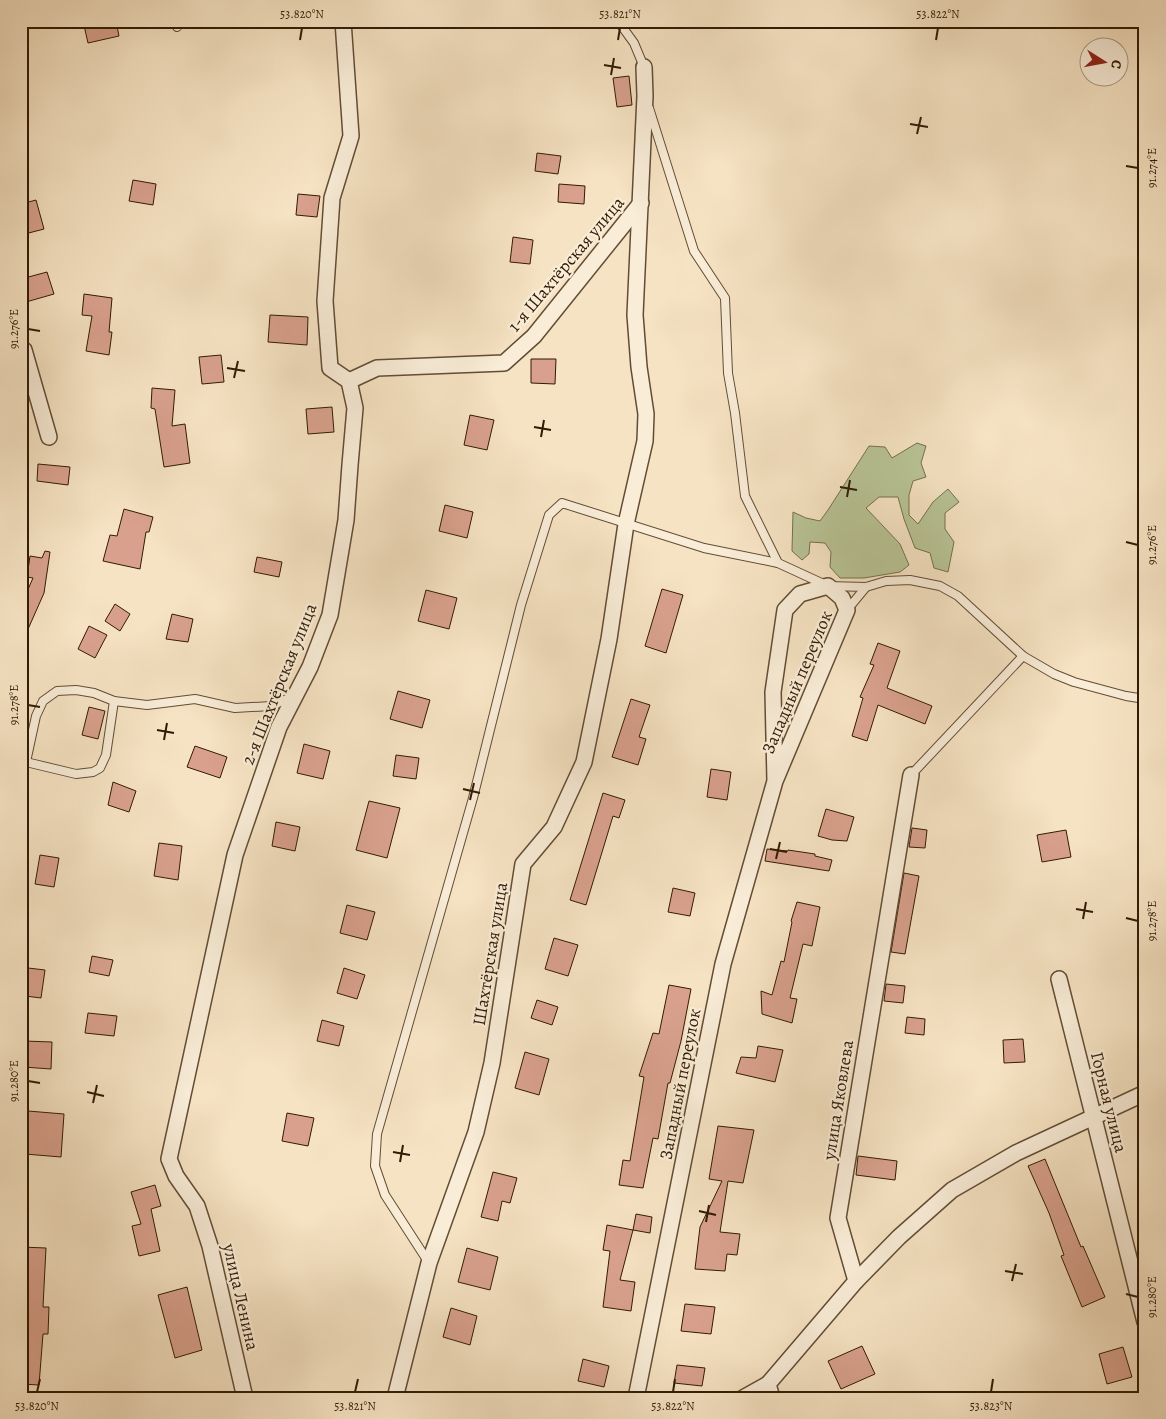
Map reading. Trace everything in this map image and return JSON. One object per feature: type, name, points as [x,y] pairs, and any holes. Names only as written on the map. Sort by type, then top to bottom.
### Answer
[{"type":"street","points":[[344,21],[351,136],[332,198],[325,301],[330,368],[349,380]]},
{"type":"street","name":"1-я Шахтёрская улица","points":[[626,524],[645,441],[646,414],[639,367],[635,315],[645,96],[644,67]]},
{"type":"street","name":"1-я Шахтёрская улица","points":[[349,380],[377,368],[504,363],[534,336],[641,203]]},
{"type":"street","points":[[21,348],[24,350],[49,437]]},
{"type":"street","name":"2-я Шахтёрская улица","points":[[197,1206],[176,1176],[169,1159],[235,855],[279,727],[310,667],[330,615],[346,520],[355,408],[349,380]]},
{"type":"street","name":"Шахтёрская улица","points":[[395,1398],[429,1263],[476,1132],[492,1063],[523,864],[554,827],[584,762],[609,639],[626,524]]},
{"type":"street","name":"Западный переулок","points":[[636,1398],[723,964],[775,781],[847,610],[842,598],[828,586],[800,594],[786,610],[774,692],[775,781]]},
{"type":"street","name":"улица Яковлева","points":[[856,1281],[838,1218],[910,775]]},
{"type":"street","name":"Горная улица","points":[[1059,979],[1145,1322]]},
{"type":"street","points":[[743,1398],[770,1391],[856,1281],[898,1237],[952,1190],[1016,1153],[1145,1093]]},
{"type":"street","name":"улица Ленина","points":[[197,1206],[210,1246],[245,1398]]},
{"type":"lane","points":[[618,21],[634,43],[644,67]]},
{"type":"lane","points":[[645,96],[694,251],[725,298],[728,372],[745,496],[778,562]]},
{"type":"lane","points":[[429,1263],[385,1195],[375,1166],[377,1134],[473,798],[521,605],[548,514],[562,503],[704,548],[778,562],[828,586],[866,587],[886,581],[910,580],[940,586],[958,596],[1023,656],[1054,674],[1074,682],[1126,696],[1145,698]]},
{"type":"lane","points":[[847,610],[866,587]]},
{"type":"lane","points":[[910,775],[1023,656]]},
{"type":"lane","points":[[114,701],[106,755],[100,768],[94,772],[76,774],[23,764],[36,716],[43,701],[57,691],[76,690],[94,693],[114,701],[147,705],[194,699],[235,708],[272,706],[295,695]]},
{"type":"green space","points":[[917,443],[926,446],[921,463],[926,477],[913,481],[909,495],[909,515],[918,524],[933,502],[948,489],[959,502],[945,513],[945,529],[954,542],[948,572],[934,568],[930,553],[915,548],[898,497],[879,497],[866,508],[900,544],[909,565],[900,572],[864,578],[840,578],[830,567],[831,552],[825,543],[810,542],[809,554],[802,560],[792,551],[793,512],[806,518],[820,521],[869,446],[885,447],[892,458]]},
{"type":"building","points":[[83,21],[116,21],[119,36],[88,43]]},
{"type":"building","points":[[629,76],[632,105],[617,107],[613,78]]},
{"type":"building","points":[[537,153],[561,156],[558,174],[535,171]]},
{"type":"building","points":[[133,180],[156,184],[153,205],[129,201]]},
{"type":"building","points":[[559,184],[585,186],[584,204],[558,202]]},
{"type":"building","points":[[298,194],[320,196],[317,217],[296,215]]},
{"type":"building","points":[[36,200],[44,229],[21,235],[21,204]]},
{"type":"building","points":[[513,237],[533,240],[530,264],[510,262]]},
{"type":"building","points":[[47,272],[54,294],[26,302],[21,279]]},
{"type":"building","points":[[84,294],[112,298],[109,332],[112,332],[109,355],[86,351],[92,316],[82,315]]},
{"type":"building","points":[[270,315],[308,317],[307,345],[268,342]]},
{"type":"building","points":[[221,355],[224,382],[202,384],[199,357]]},
{"type":"building","points":[[531,359],[556,359],[555,384],[531,383]]},
{"type":"building","points":[[152,388],[175,390],[172,426],[185,424],[190,463],[164,467],[155,409],[151,408]]},
{"type":"building","points":[[332,407],[334,432],[308,434],[306,409]]},
{"type":"building","points":[[470,415],[494,420],[487,450],[464,445]]},
{"type":"building","points":[[38,464],[70,467],[68,485],[37,481]]},
{"type":"building","points":[[445,505],[473,512],[467,538],[439,531]]},
{"type":"building","points":[[124,509],[153,517],[149,532],[146,532],[140,569],[103,561],[110,535],[117,536]]},
{"type":"building","points":[[45,551],[50,552],[44,593],[21,645],[21,605],[33,578],[27,577],[30,556],[42,558]]},
{"type":"building","points":[[257,557],[282,562],[279,577],[254,572]]},
{"type":"building","points":[[662,589],[683,595],[666,653],[645,646]]},
{"type":"building","points":[[426,590],[457,598],[449,629],[418,621]]},
{"type":"building","points":[[115,604],[130,614],[120,631],[105,621]]},
{"type":"building","points":[[172,614],[193,619],[188,642],[166,639]]},
{"type":"building","points":[[89,626],[107,635],[95,658],[78,649]]},
{"type":"building","points":[[878,643],[900,651],[887,688],[932,706],[925,724],[878,705],[867,741],[852,736],[863,698],[860,697],[874,665],[870,664]]},
{"type":"building","points":[[398,691],[430,700],[422,728],[390,719]]},
{"type":"building","points":[[631,699],[650,705],[639,737],[646,739],[638,765],[612,757]]},
{"type":"building","points":[[89,707],[105,711],[98,739],[82,735]]},
{"type":"building","points":[[304,744],[330,751],[323,779],[297,773]]},
{"type":"building","points":[[195,746],[227,757],[220,778],[187,767]]},
{"type":"building","points":[[396,755],[419,758],[416,779],[393,776]]},
{"type":"building","points":[[711,769],[731,772],[727,800],[707,797]]},
{"type":"building","points":[[113,782],[136,791],[129,812],[108,805]]},
{"type":"building","points":[[603,793],[625,800],[619,818],[613,816],[586,905],[570,900]]},
{"type":"building","points":[[369,801],[400,808],[387,858],[356,850]]},
{"type":"building","points":[[826,809],[854,817],[847,841],[832,840],[818,836]]},
{"type":"building","points":[[276,822],[300,827],[295,851],[272,846]]},
{"type":"building","points":[[912,828],[927,830],[925,848],[909,847]]},
{"type":"building","points":[[1066,830],[1071,857],[1042,862],[1037,835]]},
{"type":"building","points":[[159,843],[182,846],[178,880],[154,876]]},
{"type":"building","points":[[767,849],[815,854],[815,856],[832,860],[829,871],[765,861]]},
{"type":"building","points":[[40,855],[59,858],[54,887],[35,884]]},
{"type":"building","points":[[904,873],[919,876],[905,954],[891,952]]},
{"type":"building","points":[[673,888],[695,893],[690,916],[668,912]]},
{"type":"building","points":[[797,902],[820,907],[812,946],[803,944],[790,998],[797,999],[792,1023],[762,1014],[761,991],[772,995],[781,961],[784,962],[791,921]]},
{"type":"building","points":[[347,905],[375,912],[367,940],[340,933]]},
{"type":"building","points":[[554,938],[578,945],[568,976],[545,969]]},
{"type":"building","points":[[92,956],[113,960],[109,976],[89,972]]},
{"type":"building","points":[[28,968],[45,970],[41,998],[25,996]]},
{"type":"building","points":[[344,968],[365,975],[357,999],[337,993]]},
{"type":"building","points":[[886,984],[905,986],[903,1003],[884,1001]]},
{"type":"building","points":[[669,985],[691,989],[681,1041],[670,1083],[668,1083],[658,1139],[653,1138],[643,1188],[619,1185],[623,1160],[630,1161],[644,1077],[639,1076],[653,1033],[659,1034]]},
{"type":"building","points":[[537,1000],[558,1007],[552,1025],[531,1018]]},
{"type":"building","points":[[88,1013],[117,1016],[114,1036],[85,1033]]},
{"type":"building","points":[[907,1017],[925,1019],[924,1035],[905,1033]]},
{"type":"building","points":[[322,1020],[344,1026],[339,1046],[317,1041]]},
{"type":"building","points":[[1023,1039],[1025,1062],[1004,1063],[1003,1040]]},
{"type":"building","points":[[24,1041],[52,1042],[51,1069],[23,1067]]},
{"type":"building","points":[[758,1046],[783,1050],[775,1082],[736,1073],[741,1057],[756,1058]]},
{"type":"building","points":[[525,1052],[549,1059],[539,1095],[515,1088]]},
{"type":"building","points":[[28,1111],[64,1114],[61,1157],[25,1154]]},
{"type":"building","points":[[287,1113],[314,1118],[308,1146],[282,1141]]},
{"type":"building","points":[[718,1126],[754,1130],[743,1183],[728,1181],[720,1232],[740,1234],[737,1255],[727,1254],[725,1271],[695,1269],[700,1227],[722,1181],[709,1179]]},
{"type":"building","points":[[858,1156],[897,1161],[895,1180],[856,1175]]},
{"type":"building","points":[[1045,1159],[1081,1247],[1083,1246],[1105,1297],[1082,1307],[1061,1256],[1064,1255],[1049,1213],[1028,1166]]},
{"type":"building","points":[[493,1172],[517,1178],[510,1203],[502,1201],[498,1221],[481,1217]]},
{"type":"building","points":[[155,1185],[161,1206],[151,1209],[160,1251],[139,1256],[132,1226],[141,1224],[131,1192]]},
{"type":"building","points":[[636,1214],[652,1217],[650,1233],[633,1230]]},
{"type":"building","points":[[607,1225],[633,1230],[620,1280],[635,1282],[631,1311],[603,1307],[610,1251],[603,1250]]},
{"type":"building","points":[[21,1247],[46,1248],[43,1307],[49,1307],[48,1334],[43,1334],[39,1385],[21,1384]]},
{"type":"building","points":[[467,1248],[498,1257],[490,1290],[458,1282]]},
{"type":"building","points":[[187,1287],[202,1350],[175,1358],[158,1295]]},
{"type":"building","points":[[685,1304],[715,1307],[711,1334],[681,1331]]},
{"type":"building","points":[[451,1308],[477,1316],[470,1345],[443,1337]]},
{"type":"building","points":[[862,1346],[875,1374],[841,1389],[828,1361]]},
{"type":"building","points":[[1123,1347],[1132,1377],[1107,1384],[1099,1354]]},
{"type":"building","points":[[583,1359],[609,1366],[604,1387],[578,1381]]},
{"type":"building","points":[[677,1365],[705,1368],[702,1386],[674,1383]]}]
